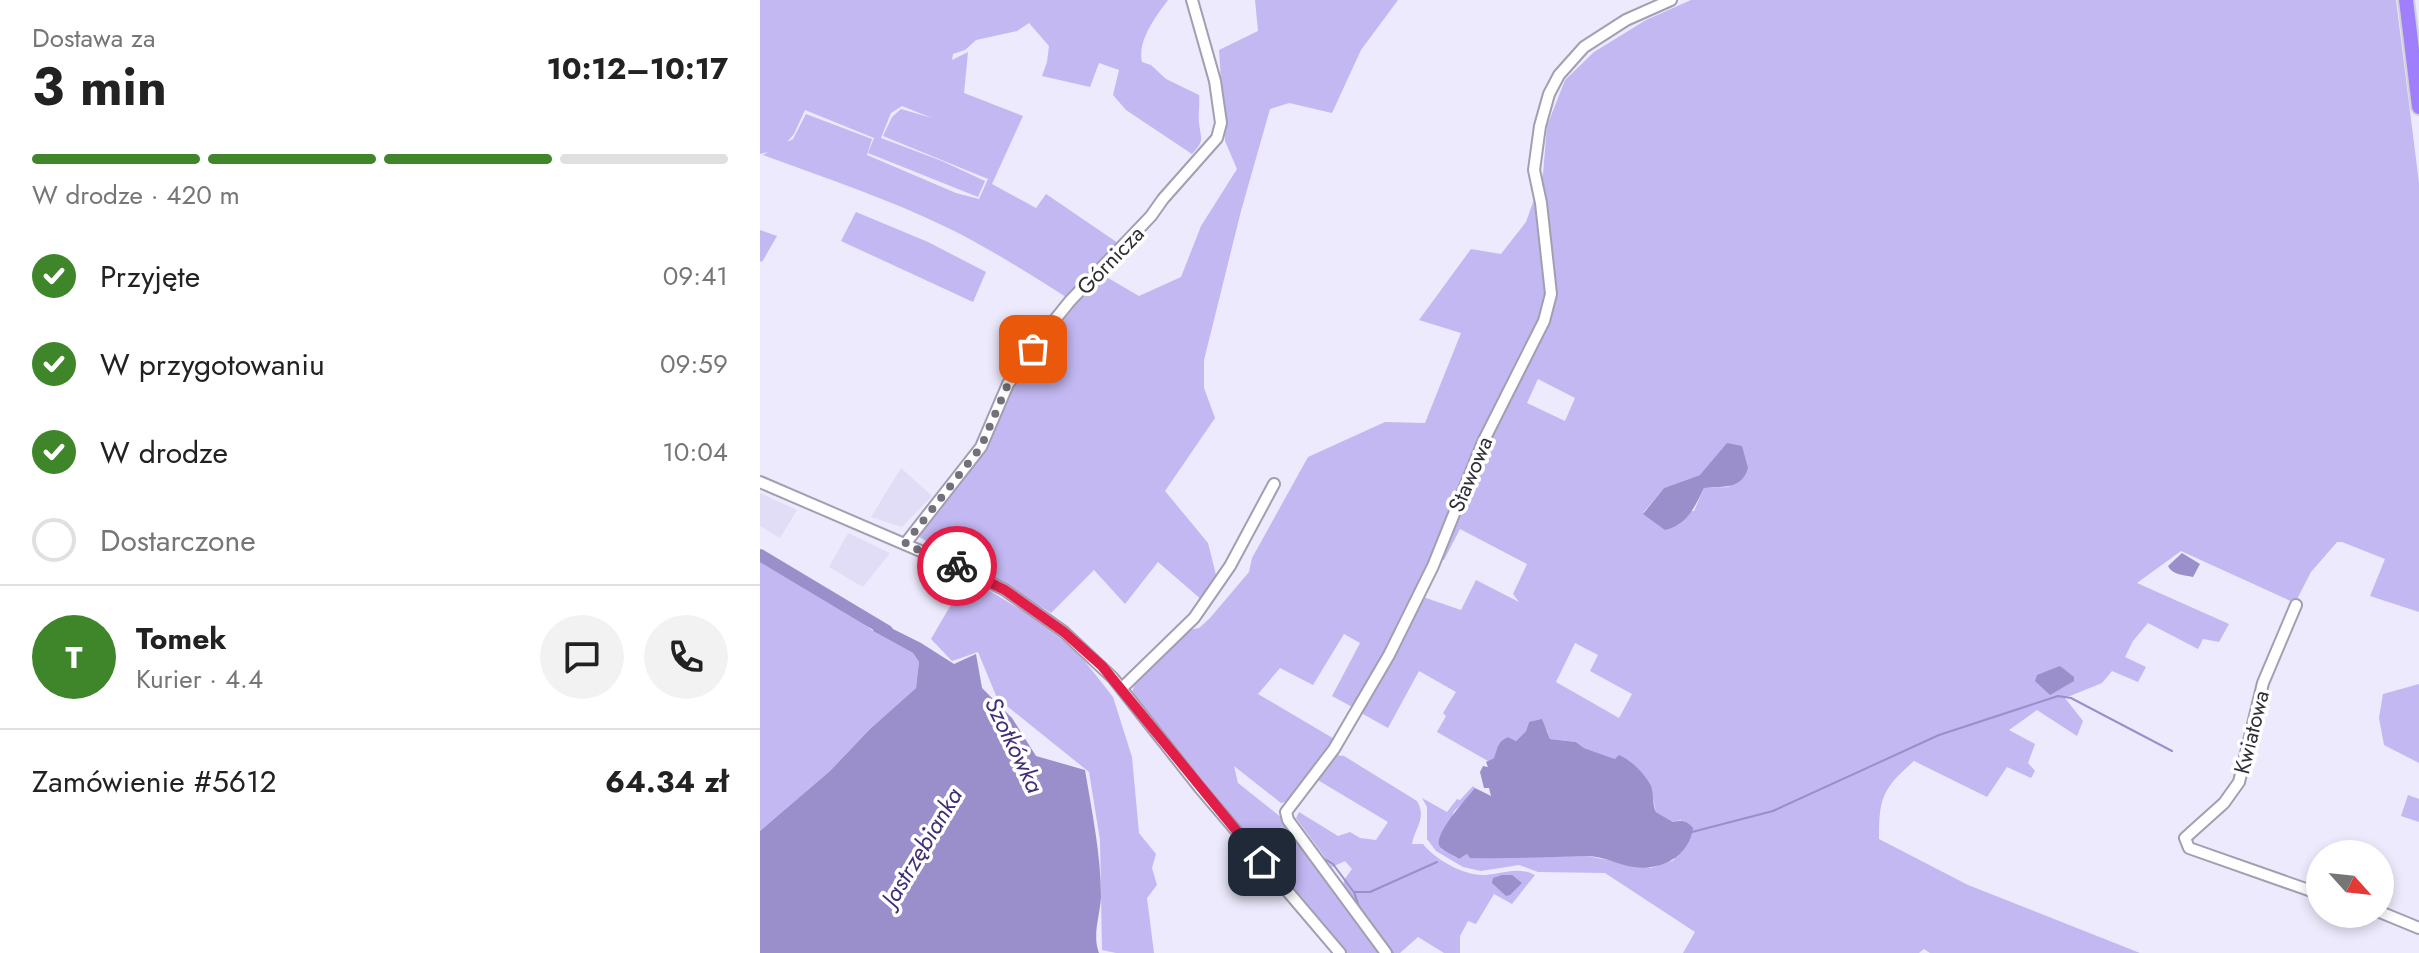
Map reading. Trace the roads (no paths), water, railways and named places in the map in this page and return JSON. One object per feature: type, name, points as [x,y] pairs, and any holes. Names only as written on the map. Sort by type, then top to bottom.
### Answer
[{"type":"highway","points":[[2406,0],[2419,107]]},
{"type":"street","name":"Górnicza","points":[[905,544],[981,447],[1008,384],[1045,332],[1217,138],[1221,123],[1215,81],[1192,0]]},
{"type":"street","name":"Stawowa","points":[[1386,953],[1288,820],[1286,812],[1334,749],[1389,655],[1433,566],[1483,442],[1544,321],[1551,294],[1541,203],[1534,170],[1540,126],[1549,94],[1559,75],[1584,47],[1626,20],[1671,0]]},
{"type":"street","points":[[760,482],[1005,590],[1064,632],[1122,688],[1199,787],[1340,953]]},
{"type":"street","points":[[1122,688],[1194,618],[1230,566],[1274,484]]},
{"type":"street","name":"Kwiatowa","points":[[2296,605],[2263,683],[2239,782],[2224,803],[2185,838],[2189,848],[2306,889]]},
{"type":"street","points":[[2394,918],[2419,928]]},
{"type":"water","points":[[1727,443],[1742,446],[1748,468],[1741,480],[1730,486],[1704,488],[1689,514],[1679,524],[1665,530],[1643,514],[1664,488],[1700,475]]},
{"type":"water","points":[[2182,553],[2200,564],[2193,577],[2176,573],[2168,566]]},
{"type":"water","name":"Jastrzębianka","points":[[877,621],[954,664],[976,654],[982,688],[1012,718],[1036,756],[1085,770],[1099,865],[1101,897],[1096,939],[1099,953],[760,953],[760,831],[830,771],[870,729],[916,688],[919,662],[913,653],[873,631]]},
{"type":"water","points":[[2060,666],[2074,677],[2074,681],[2050,695],[2035,681],[2037,675]]},
{"type":"water","points":[[1542,719],[1550,739],[1576,742],[1615,759],[1619,755],[1637,768],[1651,786],[1656,812],[1673,822],[1686,822],[1693,828],[1680,854],[1664,864],[1644,868],[1587,856],[1470,858],[1467,854],[1459,859],[1442,849],[1439,839],[1442,832],[1475,788],[1491,796],[1489,788],[1484,788],[1480,772],[1483,766],[1488,767],[1486,762],[1494,758],[1500,743],[1508,737],[1516,741],[1526,731],[1529,722]]},
{"type":"water","points":[[1512,875],[1522,883],[1510,895],[1506,896],[1492,883],[1493,878]]},
{"type":"waterway","name":"Szotkówka","points":[[760,555],[887,631]]},
{"type":"waterway","points":[[1692,832],[1773,811],[1939,735],[2058,696],[2071,698],[2172,751]]},
{"type":"waterway","points":[[1303,831],[1353,891]]},
{"type":"waterway","points":[[1393,953],[1359,907],[1354,892],[1370,892],[1437,862]]}]
